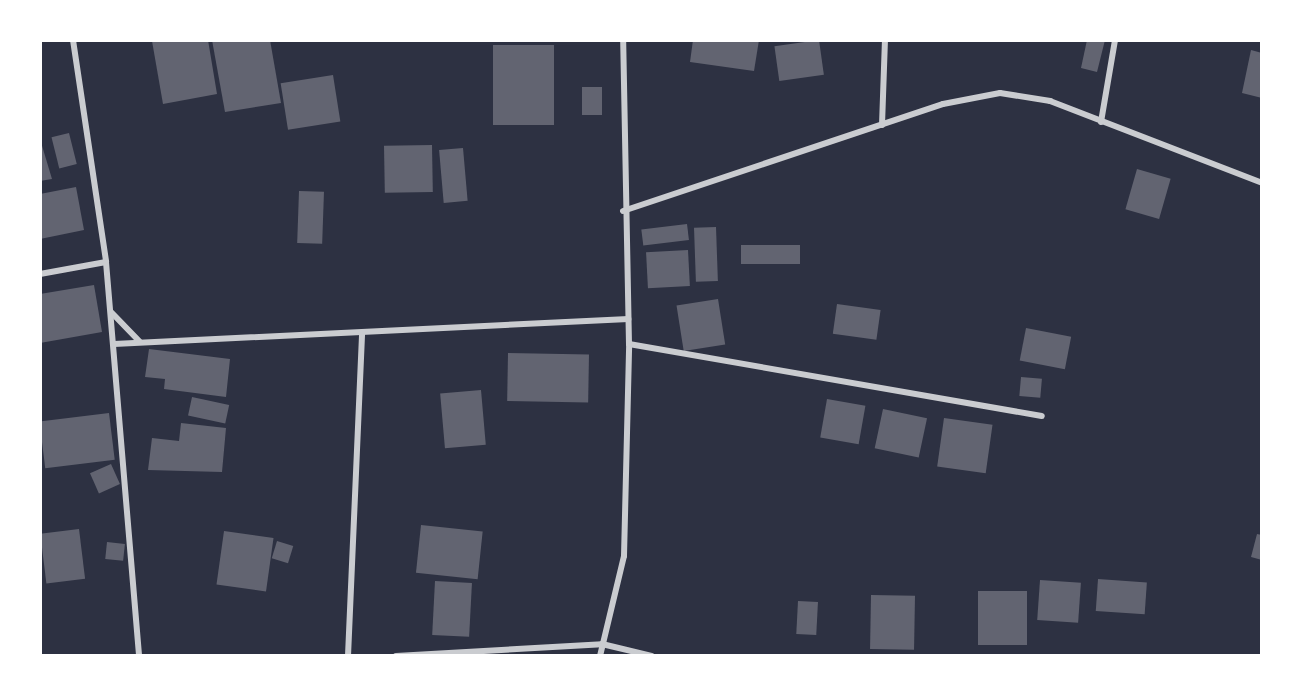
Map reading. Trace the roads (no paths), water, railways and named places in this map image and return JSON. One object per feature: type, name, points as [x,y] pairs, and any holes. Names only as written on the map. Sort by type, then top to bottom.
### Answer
[{"type":"street","points":[[73,40],[106,262],[139,656]]},
{"type":"street","points":[[600,656],[624,556],[629,344],[623,212],[623,40]]},
{"type":"street","points":[[882,124],[885,40]]},
{"type":"street","points":[[1101,122],[1115,40]]},
{"type":"street","points":[[623,212],[882,124],[1000,93],[1050,101],[1262,183]]},
{"type":"street","points":[[40,274],[106,262]]},
{"type":"street","points":[[111,313],[140,342]]},
{"type":"street","points":[[114,344],[628,319]]},
{"type":"street","points":[[348,656],[362,333]]},
{"type":"street","points":[[629,344],[1042,416]]},
{"type":"street","points":[[396,656],[602,644],[652,656]]}]
